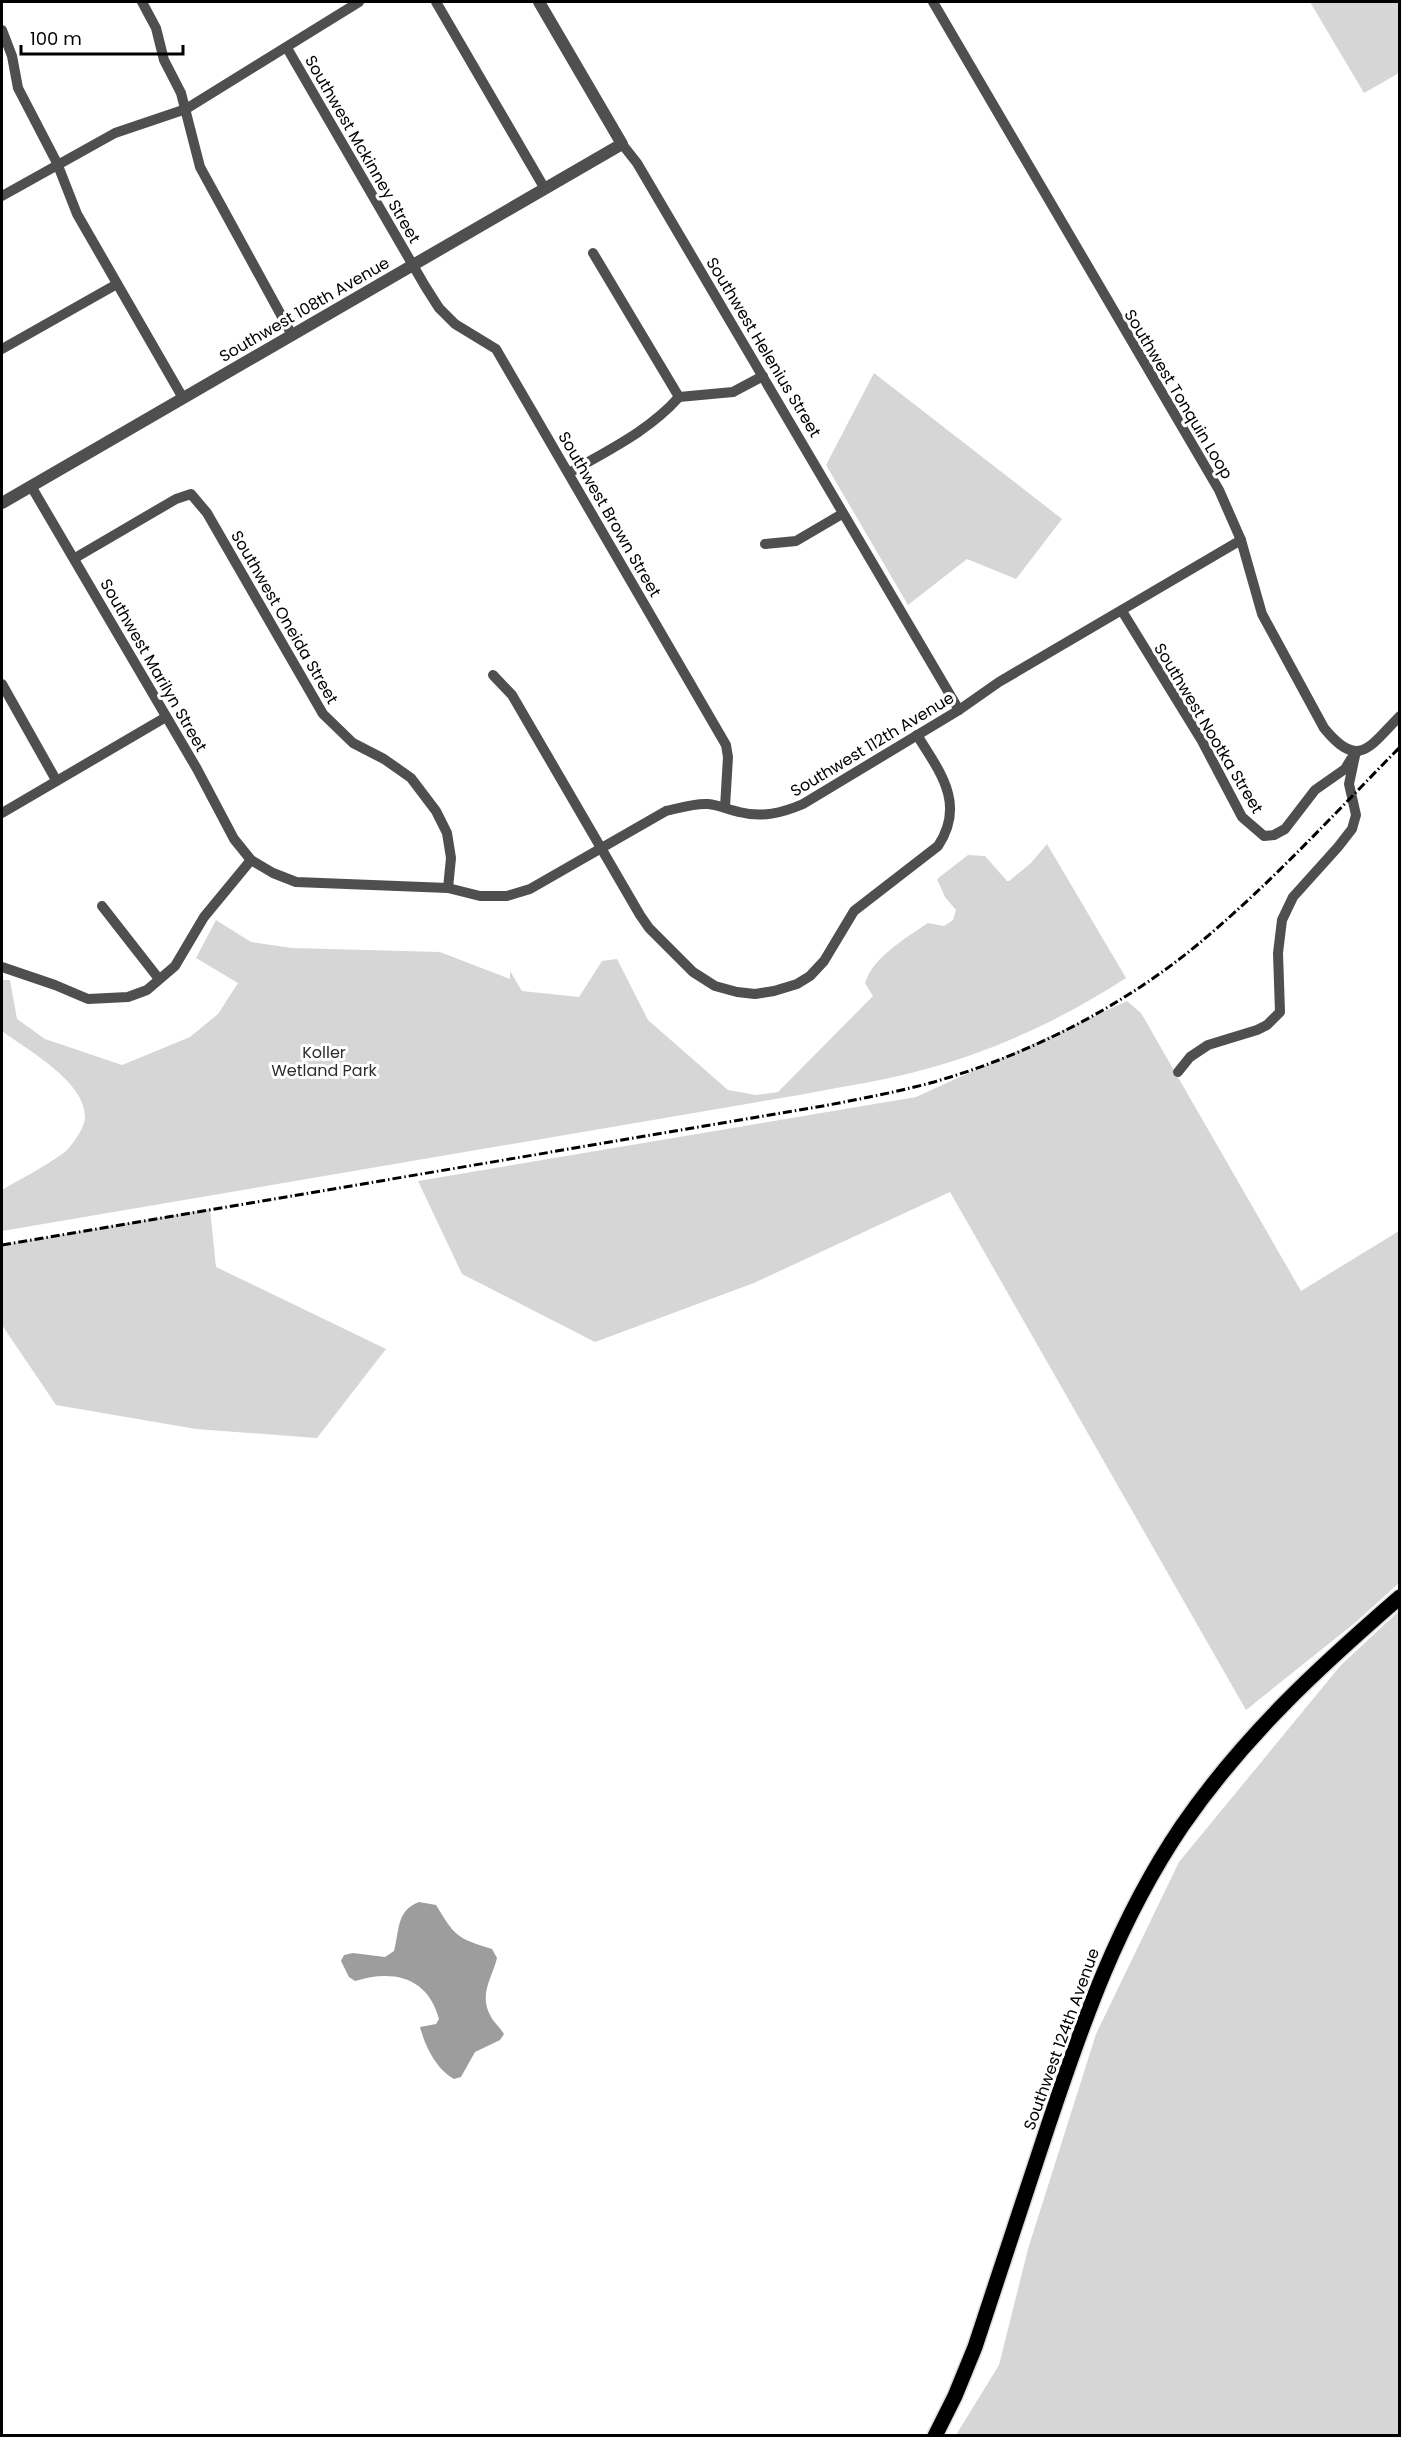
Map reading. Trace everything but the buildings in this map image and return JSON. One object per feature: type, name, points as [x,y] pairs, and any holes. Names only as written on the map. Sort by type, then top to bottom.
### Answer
[{"type":"main road","name":"Southwest 124th Avenue","points":[[935,2436],[955,2396],[975,2347],[1093,1996],[1111,1953],[1145,1887],[1182,1827],[1252,1736],[1298,1687],[1400,1597]]},
{"type":"street","points":[[142,2],[156,28],[164,60],[181,93],[200,166],[208,185],[292,335]]},
{"type":"street","points":[[2,196],[115,132],[186,109],[287,48],[313,28],[359,2]]},
{"type":"street","points":[[436,2],[545,189]]},
{"type":"street","name":"Southwest Helenius Street","points":[[539,2],[622,144],[637,163],[959,710]]},
{"type":"street","name":"Southwest Tonquin Loop","points":[[933,2],[1219,490],[1241,540],[1262,614],[1304,694],[1324,728],[1337,743],[1346,750],[1356,751]]},
{"type":"street","points":[[2,30],[12,56],[18,88],[57,163],[77,214],[183,398]]},
{"type":"street","name":"Southwest Mckinney Street","points":[[287,48],[413,265]]},
{"type":"street","name":"Southwest 108th Avenue","points":[[2,503],[622,144]]},
{"type":"street","points":[[593,253],[679,397]]},
{"type":"street","name":"Southwest Brown Street","points":[[413,265],[439,308],[455,324],[496,349],[726,745],[729,757],[725,807]]},
{"type":"street","points":[[2,349],[117,284]]},
{"type":"street","points":[[569,473],[645,429],[664,414],[679,397],[733,392],[763,376]]},
{"type":"street","name":"Southwest Marilyn Street","points":[[31,486],[75,558],[234,839],[250,860]]},
{"type":"street","name":"Southwest Oneida Street","points":[[75,558],[177,499],[191,494],[207,513],[322,714],[352,743],[384,759],[411,778],[436,811],[447,833],[451,858],[448,888]]},
{"type":"street","points":[[765,544],[796,541],[842,514]]},
{"type":"street","name":"Southwest 112th Avenue","points":[[250,860],[273,873],[297,882],[448,888],[480,896],[507,896],[530,890],[666,811],[706,804],[752,815],[778,814],[791,809],[917,735],[959,710],[999,682],[1241,540]]},
{"type":"street","name":"Southwest Nootka Street","points":[[1122,611],[1202,741],[1242,817],[1264,836],[1274,835],[1285,829],[1315,790],[1345,769],[1356,751]]},
{"type":"street","points":[[493,675],[512,695],[649,928],[693,972],[715,986],[737,992],[755,994],[774,991],[797,984],[810,976],[825,961],[854,911],[938,846],[945,835],[951,808],[948,792],[941,773],[917,735]]},
{"type":"street","points":[[2,684],[56,780]]},
{"type":"street","points":[[1178,1072],[1190,1057],[1208,1045],[1257,1030],[1267,1025],[1280,1012],[1278,953],[1282,920],[1293,897],[1352,829],[1356,815],[1349,784],[1356,751],[1365,749],[1400,716]]},
{"type":"street","points":[[2,813],[166,717]]},
{"type":"street","points":[[2,967],[88,999],[128,997],[147,990],[175,966],[204,917],[250,860]]},
{"type":"street","points":[[102,906],[159,979]]},
{"type":"green space","points":[[1310,2],[1399,2],[1399,73],[1364,93]]},
{"type":"green space","points":[[874,373],[1062,519],[1016,579],[967,559],[908,605],[826,465]]},
{"type":"green space","name":"Koller Wetland Park","points":[[1047,844],[1126,978],[1054,1019],[978,1052],[911,1073],[805,1094],[2,1231],[2,1190],[63,1154],[81,1130],[85,1117],[83,1104],[66,1079],[2,1031],[2,980],[10,980],[17,1019],[45,1039],[122,1065],[190,1037],[218,1014],[238,983],[196,958],[216,920],[251,942],[292,948],[440,952],[510,979],[510,971],[522,991],[579,997],[602,961],[617,959],[648,1020],[728,1090],[756,1095],[778,1092],[873,996],[865,983],[875,965],[891,949],[928,923],[944,926],[953,920],[956,910],[945,897],[937,879],[968,855],[985,856],[1009,881],[1031,863]]},
{"type":"green space","points":[[1127,1001],[1141,1013],[1301,1291],[1399,1231],[1399,1583],[1356,1622],[1246,1710],[950,1192],[754,1283],[595,1342],[462,1274],[418,1181],[916,1097]]},
{"type":"green space","points":[[210,1209],[216,1267],[386,1349],[317,1438],[196,1429],[56,1405],[2,1325],[2,1245]]},
{"type":"green space","points":[[1399,1611],[1399,2435],[956,2435],[999,2365],[1028,2249],[1096,2034],[1179,1862],[1341,1665]]},
{"type":"shaded area","points":[[419,1902],[436,1905],[453,1930],[471,1942],[492,1949],[497,1958],[487,1986],[486,2000],[491,2018],[504,2034],[500,2040],[475,2052],[461,2077],[454,2079],[437,2063],[422,2034],[420,2027],[436,2024],[439,2019],[427,1994],[418,1985],[395,1977],[369,1977],[355,1981],[349,1977],[341,1961],[344,1955],[353,1953],[385,1957],[394,1951],[398,1928],[406,1910]]},
{"type":"railway","points":[[2,1245],[823,1106],[906,1089],[969,1071],[1069,1028],[1101,1011],[1162,972],[1219,927],[1246,902],[1400,747]]}]
